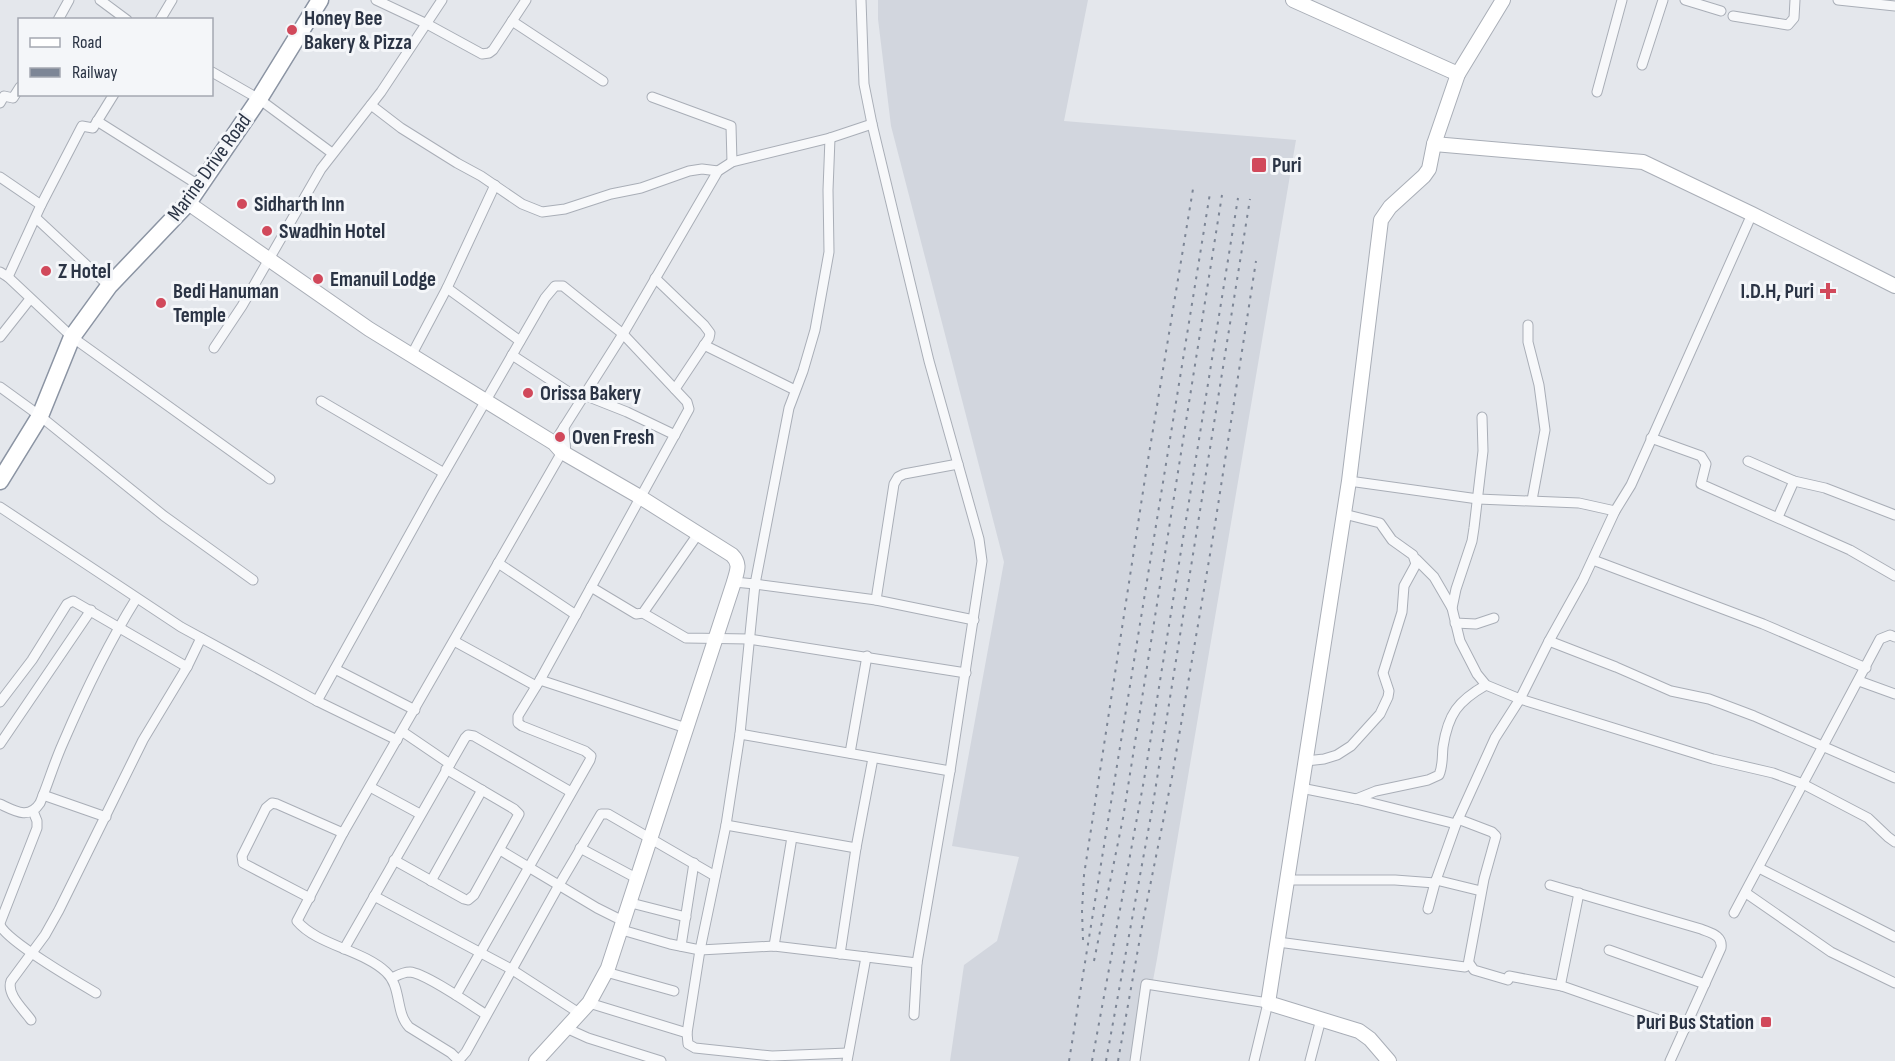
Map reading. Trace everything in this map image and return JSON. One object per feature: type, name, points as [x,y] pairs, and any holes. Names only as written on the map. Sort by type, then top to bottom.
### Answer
[{"type":"highway","name":"Marine Drive Road","points":[[0,482],[40,416],[72,337],[109,286],[188,203],[259,99],[320,0]]},
{"type":"main road","points":[[1293,0],[1458,74]]},
{"type":"main road","points":[[1389,1061],[1370,1039],[1359,1031],[1268,1003],[1349,481],[1381,220],[1390,207],[1429,169],[1434,144],[1458,74],[1503,0]]},
{"type":"main road","points":[[1434,144],[1643,162],[1895,286]]},
{"type":"main road","points":[[188,203],[366,327],[736,559],[739,568],[652,840],[606,972],[584,1008],[543,1059]]},
{"type":"street","points":[[59,18],[69,0]]},
{"type":"street","points":[[100,0],[124,18]]},
{"type":"street","points":[[161,18],[172,0]]},
{"type":"street","points":[[376,0],[483,54],[493,50],[526,0]]},
{"type":"street","points":[[214,348],[242,306],[332,153],[371,105],[442,0]]},
{"type":"street","points":[[861,0],[864,84],[872,124],[929,361],[979,539],[982,561],[966,673],[917,963],[914,1015]]},
{"type":"street","points":[[1597,92],[1622,0]]},
{"type":"street","points":[[1642,65],[1663,0]]},
{"type":"street","points":[[1684,0],[1702,2],[1721,11]]},
{"type":"street","points":[[1733,16],[1788,25],[1794,18],[1795,0]]},
{"type":"street","points":[[1838,0],[1895,6]]},
{"type":"street","points":[[512,21],[603,81]]},
{"type":"street","points":[[213,73],[259,99],[332,153]]},
{"type":"street","points":[[0,103],[4,96],[13,98],[18,90]]},
{"type":"street","points":[[113,96],[93,128],[82,126],[36,218],[4,275],[72,337],[270,479]]},
{"type":"street","points":[[652,97],[731,126],[732,162]]},
{"type":"street","points":[[371,105],[401,128],[532,209],[553,212],[611,194],[640,188],[689,171],[702,169],[718,171]]},
{"type":"street","points":[[97,121],[200,186]]},
{"type":"street","points":[[715,876],[604,813],[598,818],[558,885],[466,1052],[459,1060],[452,1053],[409,1028],[404,1022],[392,978],[375,963],[309,931],[297,921],[343,833],[561,450],[564,427],[623,334],[718,171],[732,162],[830,138],[872,124]]},
{"type":"street","points":[[830,138],[828,190],[830,252],[815,330],[789,408],[755,584],[740,734],[726,825],[700,950],[687,1033],[688,1044],[695,1048],[772,1056],[848,1057],[866,957]]},
{"type":"street","points":[[0,177],[41,206]]},
{"type":"street","points":[[412,354],[447,288],[495,186]]},
{"type":"street","points":[[1428,909],[1435,881],[1457,821],[1495,738],[1520,699],[1593,560],[1615,511],[1631,485],[1752,214]]},
{"type":"street","points":[[36,218],[109,286]]},
{"type":"street","points":[[655,279],[708,329],[709,338],[675,389]]},
{"type":"street","points":[[317,701],[545,298],[551,290],[559,285],[563,286],[623,334],[687,402],[689,409],[518,716],[518,723],[522,726],[585,751],[591,756],[456,995]]},
{"type":"street","points":[[447,288],[520,341]]},
{"type":"street","points":[[0,337],[30,299]]},
{"type":"street","points":[[1528,324],[1528,342],[1539,385],[1545,430],[1532,500]]},
{"type":"street","points":[[704,345],[795,390]]},
{"type":"street","points":[[512,355],[582,397],[627,412],[675,435]]},
{"type":"street","points":[[0,387],[40,416],[164,516],[253,580]]},
{"type":"street","points":[[321,401],[444,473]]},
{"type":"street","points":[[1452,608],[1472,541],[1483,440],[1482,417]]},
{"type":"street","points":[[561,450],[564,427]]},
{"type":"street","points":[[1651,438],[1701,456],[1706,464],[1701,484],[1850,550],[1895,576]]},
{"type":"street","points":[[1748,461],[1794,481],[1826,488],[1895,515]]},
{"type":"street","points":[[876,600],[894,484],[898,477],[958,464]]},
{"type":"street","points":[[1349,481],[1478,499],[1579,503],[1615,511]]},
{"type":"street","points":[[1778,517],[1794,481]]},
{"type":"street","points":[[0,507],[136,599],[201,638],[317,701],[400,736],[519,814],[474,895],[468,900],[394,860]]},
{"type":"street","points":[[1344,514],[1380,523],[1392,540],[1434,577],[1452,608],[1455,623],[1470,662],[1486,685],[1520,699],[1713,759],[1773,773],[1803,784],[1868,818],[1895,842]]},
{"type":"street","points":[[643,613],[698,534]]},
{"type":"street","points":[[1306,761],[1337,755],[1351,746],[1380,714],[1389,691],[1383,673],[1402,612],[1404,586],[1416,564],[1416,559]]},
{"type":"street","points":[[1593,560],[1763,624],[1866,668]]},
{"type":"street","points":[[498,563],[576,615]]},
{"type":"street","points":[[734,582],[876,600],[974,620]]},
{"type":"street","points":[[591,587],[636,614],[643,613],[686,638],[749,639],[966,673]]},
{"type":"street","points":[[1,807],[22,814],[33,811],[43,795],[63,743],[119,627],[136,599]]},
{"type":"street","points":[[0,702],[32,660],[70,601],[76,601],[187,667]]},
{"type":"street","points":[[1,739],[91,610]]},
{"type":"street","points":[[1455,623],[1476,624],[1494,618]]},
{"type":"street","points":[[1734,913],[1880,639],[1890,635],[1895,637]]},
{"type":"street","points":[[31,1020],[12,994],[9,985],[59,910],[143,740],[187,667],[201,638]]},
{"type":"street","points":[[454,641],[538,683],[686,728]]},
{"type":"street","points":[[1549,641],[1671,691],[1709,699],[1755,716],[1822,748],[1854,758],[1895,778]]},
{"type":"street","points":[[850,753],[867,656]]},
{"type":"street","points":[[335,669],[415,710]]},
{"type":"street","points":[[1859,681],[1895,694]]},
{"type":"street","points":[[1356,799],[1397,785],[1428,780],[1439,775],[1447,729],[1455,709],[1467,696],[1486,685]]},
{"type":"street","points":[[740,734],[950,771]]},
{"type":"street","points":[[344,949],[465,738],[471,735],[571,792]]},
{"type":"street","points":[[840,954],[856,848],[873,758]]},
{"type":"street","points":[[370,787],[420,814]]},
{"type":"street","points":[[1278,942],[1465,967],[1469,963],[1481,891],[1496,836],[1492,832],[1457,821],[1301,789]]},
{"type":"street","points":[[431,881],[482,790]]},
{"type":"street","points":[[43,795],[106,817]]},
{"type":"street","points":[[310,898],[243,863],[242,856],[266,808],[272,803],[277,804],[343,833]]},
{"type":"street","points":[[33,811],[37,828],[0,924],[5,933],[96,993]]},
{"type":"street","points":[[726,825],[856,848]]},
{"type":"street","points":[[774,946],[792,837]]},
{"type":"street","points":[[580,848],[638,879]]},
{"type":"street","points":[[500,850],[623,926],[681,946],[700,950],[774,946],[917,963]]},
{"type":"street","points":[[681,946],[694,863]]},
{"type":"street","points":[[1759,868],[1895,937]]},
{"type":"street","points":[[1287,880],[1435,881],[1481,891]]},
{"type":"street","points":[[1550,885],[1681,922],[1717,936],[1722,944],[1721,948],[1670,1061]]},
{"type":"street","points":[[1562,986],[1579,893]]},
{"type":"street","points":[[1746,893],[1831,952],[1895,983]]},
{"type":"street","points":[[374,896],[584,1008],[687,1033]]},
{"type":"street","points":[[631,903],[686,917]]},
{"type":"street","points":[[1609,950],[1705,984]]},
{"type":"street","points":[[1469,963],[1474,970],[1562,986],[1685,1029]]},
{"type":"street","points":[[392,978],[410,972],[417,974],[486,1014]]},
{"type":"street","points":[[606,972],[674,991]]},
{"type":"street","points":[[1135,1061],[1146,984],[1268,1003],[1254,1061]]},
{"type":"street","points":[[1310,1061],[1321,1019]]},
{"type":"street","points":[[566,1028],[588,1038],[661,1061]]},
{"type":"shaded area","points":[[878,0],[1088,0],[1064,121],[1296,140],[1138,1061],[950,1061],[964,965],[997,941],[1019,857],[952,846],[1004,562],[891,126],[878,19]]},
{"type":"railway","points":[[1083,940],[1084,875],[1146,472],[1193,189]]},
{"type":"railway","points":[[1069,1061],[1210,193]]},
{"type":"railway","points":[[1094,961],[1123,818],[1222,195]]},
{"type":"railway","points":[[1092,1061],[1144,780],[1238,198]]},
{"type":"railway","points":[[1106,1061],[1152,810],[1250,199]]},
{"type":"railway","points":[[1118,1061],[1172,777],[1214,531],[1256,261]]},
{"type":"place","name":"Honey Bee Bakery & Pizza","points":[[292,30]]},
{"type":"place","name":"Puri","points":[[1259,165]]},
{"type":"place","name":"Sidharth Inn","points":[[242,204]]},
{"type":"place","name":"Swadhin Hotel","points":[[267,231]]},
{"type":"place","name":"Z Hotel","points":[[46,271]]},
{"type":"place","name":"Emanuil Lodge","points":[[318,279]]},
{"type":"place","name":"I.D.H, Puri","points":[[1828,291]]},
{"type":"place","name":"Bedi Hanuman Temple","points":[[161,303]]},
{"type":"place","name":"Orissa Bakery","points":[[528,393]]},
{"type":"place","name":"Oven Fresh","points":[[560,437]]},
{"type":"place","name":"Puri Bus Station","points":[[1766,1022]]}]
